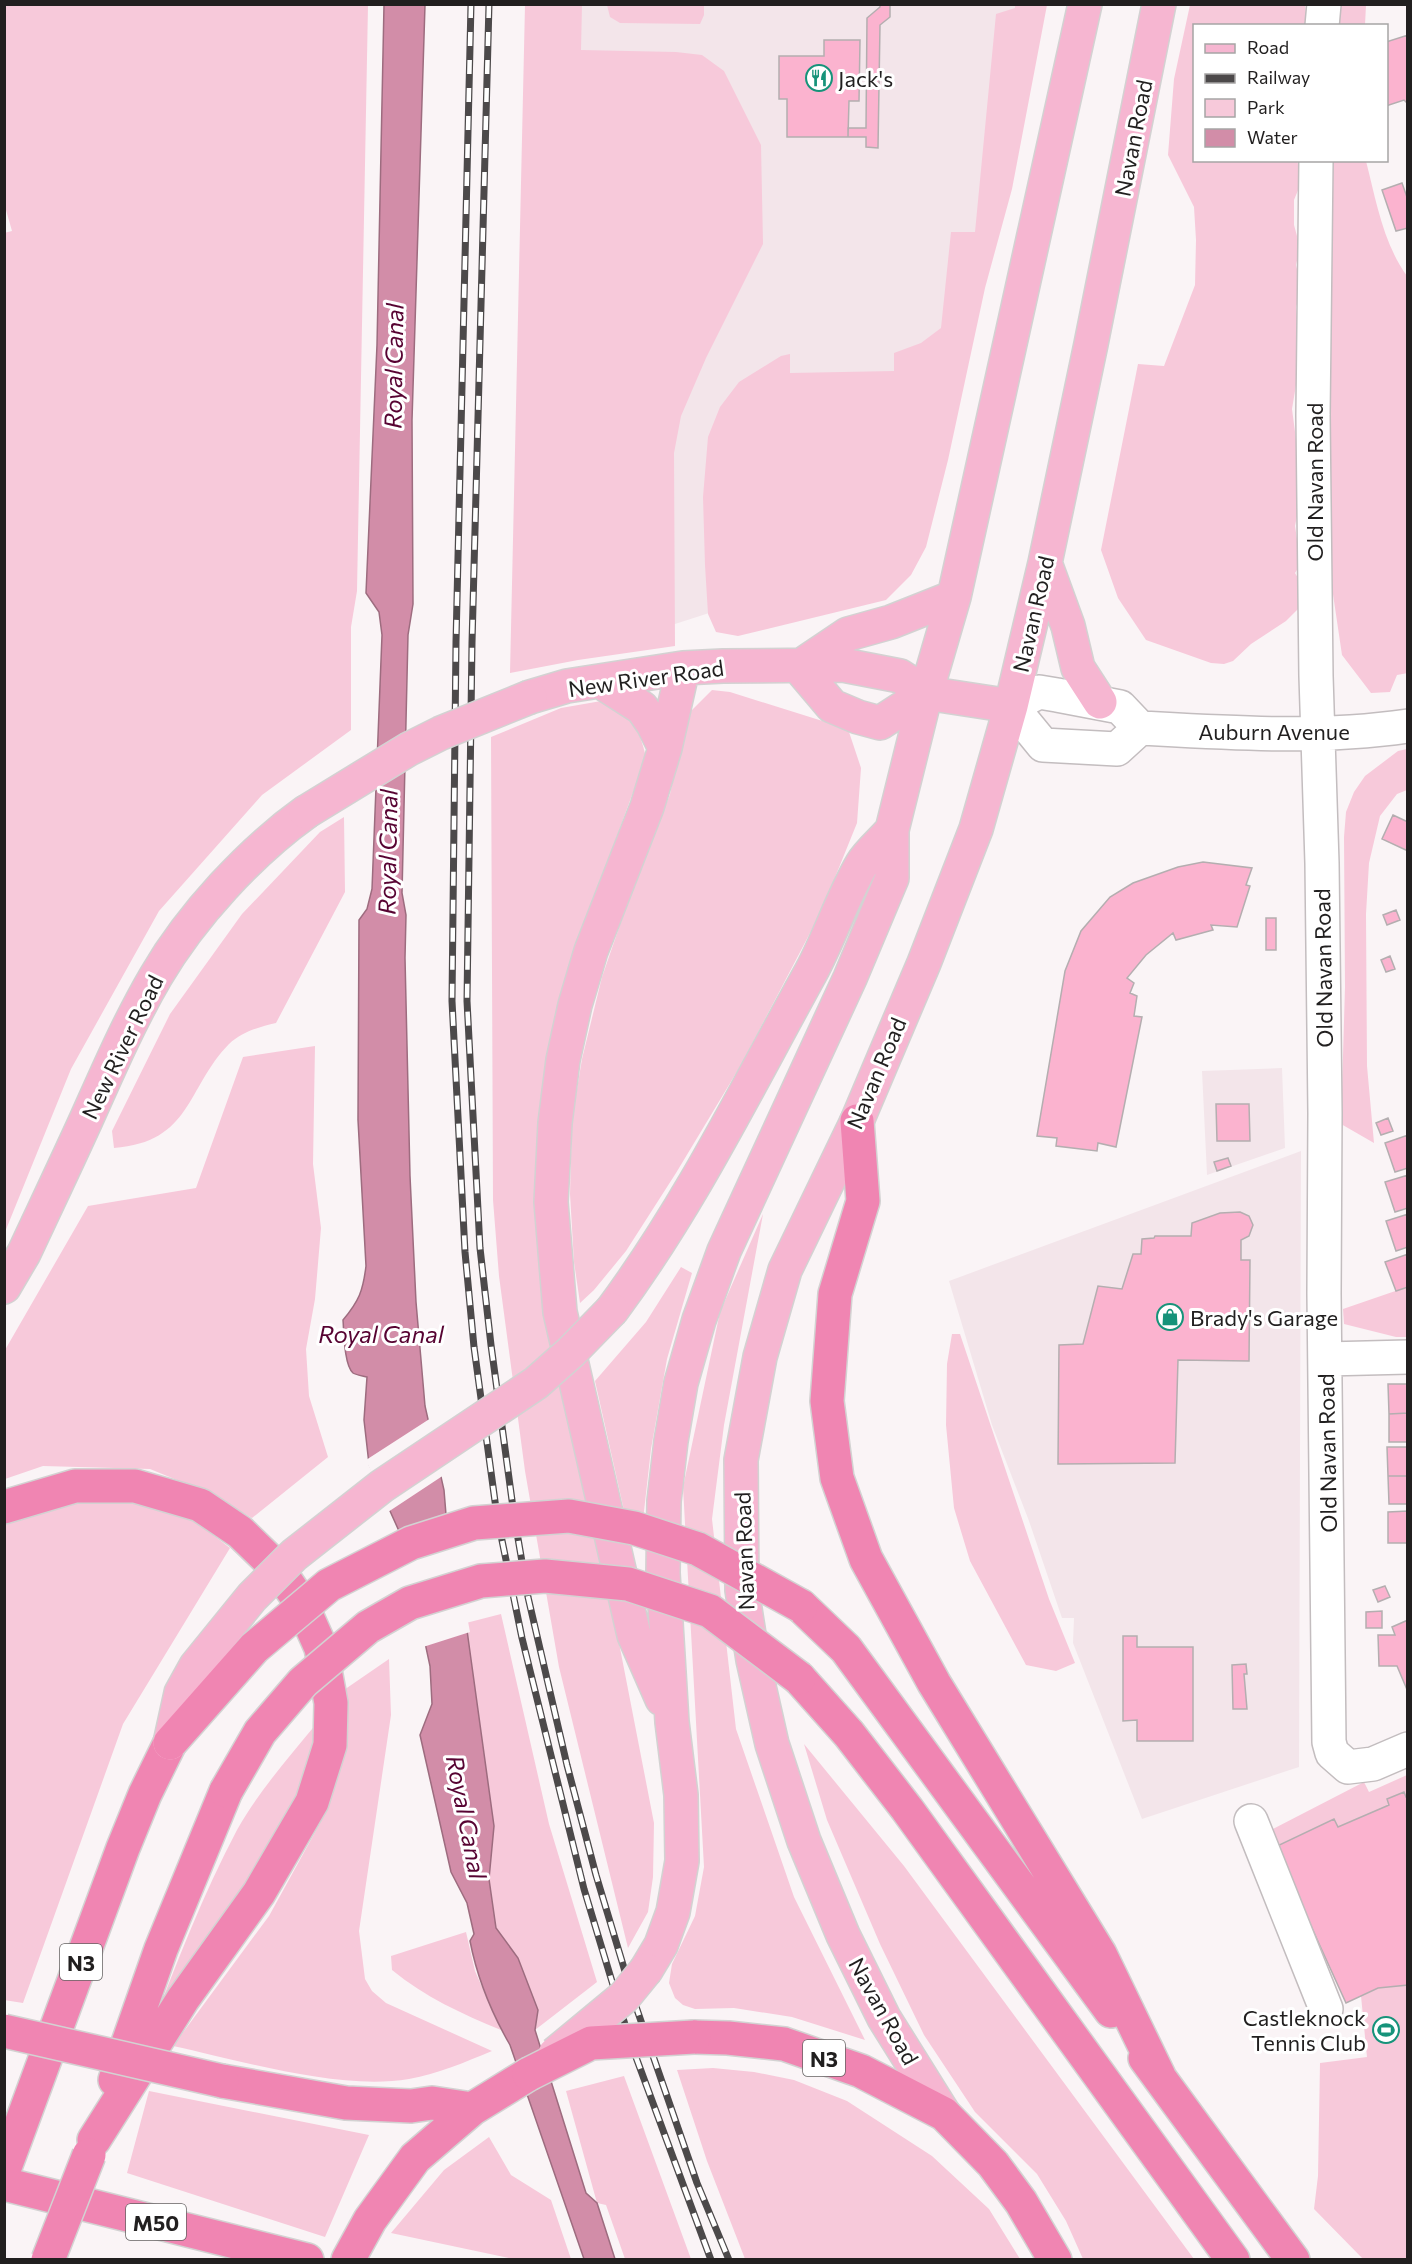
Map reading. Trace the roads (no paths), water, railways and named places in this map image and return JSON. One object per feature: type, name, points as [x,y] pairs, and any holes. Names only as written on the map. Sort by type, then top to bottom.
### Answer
[{"type":"highway","points":[[857,1120],[862,1201],[835,1293],[827,1401],[837,1478],[872,1569],[934,1683],[1100,1953],[1159,2076]]},
{"type":"highway","points":[[4,1507],[75,1486],[135,1486],[200,1505],[240,1532],[278,1568],[295,1594],[321,1648],[331,1703],[330,1745],[312,1802],[259,1893],[177,2008],[92,2148]]},
{"type":"highway","points":[[170,1743],[254,1648],[329,1585],[411,1543],[474,1523],[569,1516],[634,1528],[698,1549],[801,1606],[846,1649],[1293,2259]]},
{"type":"highway","points":[[48,2259],[92,2148],[161,1949],[226,1791],[260,1732],[303,1682],[319,1668],[369,1628],[410,1603],[481,1581],[545,1576],[628,1584],[710,1611],[798,1678],[849,1734],[908,1809],[1233,2259]]},
{"type":"highway","name":"N3","points":[[4,2170],[145,1794],[170,1743]]},
{"type":"highway","points":[[4,2031],[222,2081],[346,2103],[411,2106],[432,2103],[481,2104]]},
{"type":"highway","name":"N3","points":[[348,2259],[370,2220],[415,2158],[481,2104],[529,2074],[591,2043],[694,2037],[784,2044],[861,2071],[944,2114],[993,2163],[1022,2202],[1055,2259]]},
{"type":"highway","name":"M50","points":[[4,2184],[307,2259]]},
{"type":"main road","points":[[529,2074],[624,1997],[646,1970],[661,1945],[673,1912],[682,1861],[681,1795],[665,1633],[663,1552],[664,1501],[681,1383],[699,1320],[724,1251],[850,978],[892,878],[892,830],[926,693],[954,597],[1085,4]]},
{"type":"main road","name":"Navan Road","points":[[944,2114],[884,2018],[843,1935],[804,1841],[772,1744],[753,1660],[742,1590],[741,1460],[760,1357],[785,1270],[857,1120],[924,963],[976,829],[1011,706],[1045,563],[1160,4]]},
{"type":"main road","points":[[1045,563],[1068,626],[1078,668],[1100,702]]},
{"type":"main road","points":[[954,597],[891,622],[848,634],[799,666],[832,706],[880,723],[926,693],[1011,706]]},
{"type":"main road","name":"New River Road","points":[[4,1287],[24,1253],[130,1024],[157,974],[189,928],[224,886],[264,845],[306,812],[409,749],[450,729],[530,697],[567,686],[683,668],[843,665],[900,676],[926,693]]},
{"type":"main road","points":[[672,1722],[634,1635],[560,1312],[551,1202],[555,1123],[563,1060],[574,1005],[591,951],[647,807],[665,748],[683,668]]},
{"type":"main road","points":[[600,681],[642,708],[665,748]]},
{"type":"main road","points":[[170,1743],[181,1693],[196,1665],[252,1597],[294,1555],[382,1486],[536,1383],[571,1352],[612,1310],[640,1273],[720,1138],[813,967],[862,863],[892,830]]},
{"type":"street","points":[[1322,24],[1323,4]]},
{"type":"street","name":"Old Navan Road","points":[[1316,162],[1314,427],[1325,1113],[1329,1742],[1332,1753],[1348,1767],[1372,1764],[1407,1749]]},
{"type":"street","points":[[1039,692],[1100,702],[1120,707],[1140,728],[1117,749],[1043,745],[1011,706],[1039,692]]},
{"type":"street","name":"Auburn Avenue","points":[[1140,728],[1260,735],[1318,734],[1407,726]]},
{"type":"street","points":[[1326,1359],[1407,1357]]},
{"type":"street","points":[[1251,1821],[1326,2009]]},
{"type":"water","name":"Royal Canal","points":[[384,5],[425,5],[412,420],[413,604],[408,635],[402,893],[406,915],[410,1176],[416,1302],[425,1406],[444,1490],[447,1527],[466,1623],[494,1826],[489,1879],[496,1928],[518,1958],[538,2010],[535,2030],[586,2193],[597,2203],[615,2259],[584,2259],[510,2045],[491,2007],[477,1968],[470,1941],[474,1934],[467,1903],[451,1872],[420,1735],[432,1704],[430,1666],[403,1540],[369,1464],[364,1420],[367,1377],[353,1373],[345,1348],[343,1320],[359,1295],[366,1266],[358,1120],[359,920],[367,909],[372,889],[382,635],[379,612],[366,593],[377,345]]},
{"type":"railway","points":[[471,4],[456,642],[452,1001],[465,1252],[474,1347],[497,1516],[522,1638],[584,1889],[630,2041],[711,2260]]},
{"type":"railway","points":[[489,4],[472,643],[467,1001],[480,1248],[514,1515],[528,1597],[567,1765],[596,1875],[633,1998],[697,2183],[729,2260]]},
{"type":"place","name":"Jack's","points":[[819,78]]},
{"type":"place","name":"Brady's Garage","points":[[1170,1317]]},
{"type":"place","name":"Castleknock Tennis Club","points":[[1386,2030]]}]
